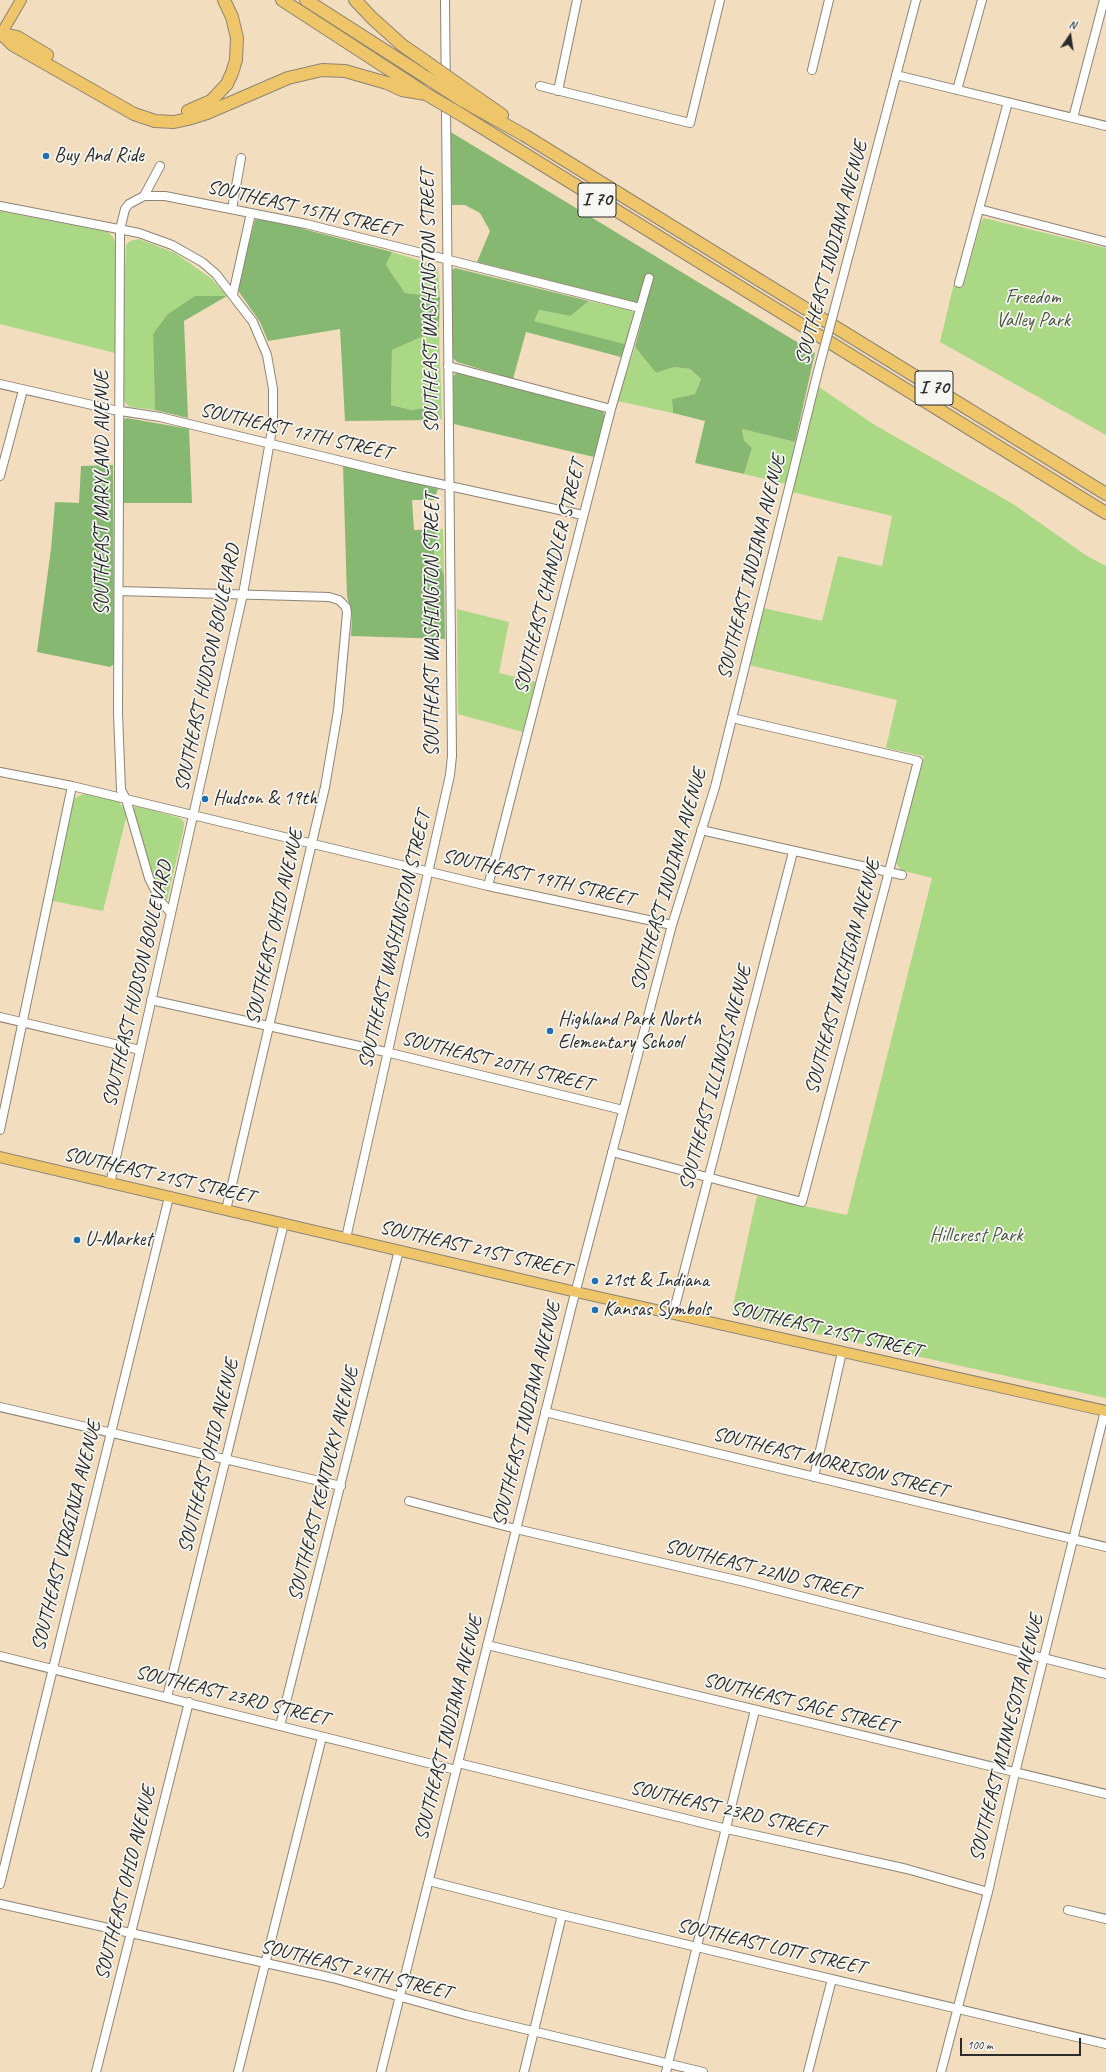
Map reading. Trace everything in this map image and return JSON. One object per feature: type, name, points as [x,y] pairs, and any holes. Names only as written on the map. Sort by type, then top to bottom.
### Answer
[{"type":"highway","points":[[1,35],[17,37],[140,108],[158,114],[176,114],[200,107],[211,101],[227,84],[232,73],[237,51],[237,38],[232,17],[224,0]]},
{"type":"highway","name":"I 70","points":[[282,0],[426,94],[1106,513]]},
{"type":"highway","name":"I 70","points":[[306,0],[426,77],[465,95],[524,135],[1106,494]]},
{"type":"highway","points":[[355,0],[397,41],[425,60],[465,95]]},
{"type":"highway","points":[[1,35],[13,45],[134,114],[155,121],[174,122],[188,120],[288,78],[322,70],[345,71],[382,81],[402,90],[426,94]]},
{"type":"main road","points":[[1,35],[21,0]]},
{"type":"main road","name":"SOUTHEAST 21ST STREET","points":[[0,1157],[576,1292],[1105,1411]]},
{"type":"street","name":"SOUTHEAST WASHINGTON STREET","points":[[346,1238],[386,1052],[450,775],[452,756],[446,260],[445,0]]},
{"type":"street","points":[[558,90],[577,0]]},
{"type":"street","points":[[540,86],[690,123],[720,0]]},
{"type":"street","points":[[812,70],[829,0]]},
{"type":"street","name":"SOUTHEAST INDIANA AVENUE","points":[[381,2072],[545,1412],[612,1152],[672,925],[702,830],[732,718],[838,292],[916,0]]},
{"type":"street","points":[[957,90],[982,0]]},
{"type":"street","points":[[1073,118],[1104,0]]},
{"type":"street","points":[[896,75],[1106,126]]},
{"type":"street","points":[[959,283],[1008,102]]},
{"type":"street","points":[[232,209],[241,158]]},
{"type":"street","points":[[144,196],[160,166]]},
{"type":"street","name":"SOUTHEAST 15TH STREET","points":[[144,196],[165,196],[306,224],[640,308]]},
{"type":"street","name":"SOUTHEAST MARYLAND AVENUE","points":[[144,196],[129,204],[125,209],[120,230],[118,713],[121,790],[126,799],[149,878],[161,902],[171,912]]},
{"type":"street","points":[[0,206],[33,214],[120,230]]},
{"type":"street","points":[[979,209],[1106,242]]},
{"type":"street","points":[[233,294],[251,213]]},
{"type":"street","name":"SOUTHEAST HUDSON BOULEVARD","points":[[110,1184],[243,594],[269,444],[274,406],[273,389],[268,360],[253,322],[233,294],[216,274],[188,253],[155,238],[120,230]]},
{"type":"street","name":"SOUTHEAST CHANDLER STREET","points":[[488,886],[611,409],[649,278]]},
{"type":"street","points":[[448,366],[611,409]]},
{"type":"street","name":"SOUTHEAST 17TH STREET","points":[[0,384],[120,411],[160,417],[449,486],[583,515]]},
{"type":"street","points":[[0,476],[23,390]]},
{"type":"street","points":[[119,591],[243,594]]},
{"type":"street","name":"SOUTHEAST OHIO AVENUE","points":[[226,1210],[325,787],[338,711],[347,613],[343,603],[340,600],[329,597],[243,594]]},
{"type":"street","name":"SOUTHEAST MICHIGAN AVENUE","points":[[708,1178],[802,1202],[918,761],[732,718]]},
{"type":"street","name":"SOUTHEAST 19TH STREET","points":[[0,772],[72,786],[192,816],[428,870],[488,886],[672,925]]},
{"type":"street","points":[[0,1130],[72,786]]},
{"type":"street","points":[[702,830],[793,852],[902,875]]},
{"type":"street","name":"SOUTHEAST ILLINOIS AVENUE","points":[[673,1314],[793,852]]},
{"type":"street","name":"SOUTHEAST 20TH STREET","points":[[151,1000],[386,1052],[623,1110]]},
{"type":"street","points":[[0,1017],[140,1050]]},
{"type":"street","points":[[612,1152],[708,1178]]},
{"type":"street","name":"SOUTHEAST VIRGINIA AVENUE","points":[[0,1884],[169,1197]]},
{"type":"street","name":"SOUTHEAST OHIO AVENUE","points":[[167,1697],[284,1223]]},
{"type":"street","name":"SOUTHEAST KENTUCKY AVENUE","points":[[280,1726],[399,1250]]},
{"type":"street","points":[[814,1477],[842,1352]]},
{"type":"street","points":[[0,1407],[341,1486]]},
{"type":"street","name":"SOUTHEAST MINNESOTA AVENUE","points":[[941,2072],[988,1892],[1015,1773],[1105,1411]]},
{"type":"street","name":"SOUTHEAST MORRISON STREET","points":[[545,1412],[1106,1547]]},
{"type":"street","name":"SOUTHEAST 22ND STREET","points":[[409,1501],[516,1529],[744,1582],[1044,1657],[1106,1674]]},
{"type":"street","name":"SOUTHEAST SAGE STREET","points":[[487,1645],[1106,1794]]},
{"type":"street","name":"SOUTHEAST 23RD STREET","points":[[0,1656],[189,1702],[322,1737],[457,1766],[907,1869],[988,1892]]},
{"type":"street","name":"SOUTHEAST OHIO AVENUE","points":[[96,2072],[189,1702]]},
{"type":"street","points":[[667,2068],[696,1946],[727,1829],[755,1710]]},
{"type":"street","points":[[238,2072],[322,1737]]},
{"type":"street","name":"SOUTHEAST LOTT STREET","points":[[429,1881],[562,1915],[1106,2044]]},
{"type":"street","name":"SOUTHEAST 24TH STREET","points":[[0,1904],[333,1978],[667,2068],[703,2072]]},
{"type":"street","points":[[1068,1910],[1106,1919]]},
{"type":"street","points":[[524,2072],[562,1915]]},
{"type":"street","points":[[808,2072],[832,1979]]},
{"type":"green space","points":[[449,131],[815,353],[795,442],[742,429],[744,440],[752,448],[744,474],[695,463],[705,421],[673,413],[672,399],[695,394],[701,379],[690,369],[674,367],[656,373],[635,347],[646,305],[477,262],[490,231],[480,213],[465,205],[452,205]]},
{"type":"green space","points":[[0,211],[108,232],[113,237],[116,245],[115,353],[0,324]]},
{"type":"green space","points":[[261,218],[392,252],[386,265],[405,293],[440,297],[439,329],[392,350],[391,405],[412,410],[429,407],[434,420],[345,421],[340,329],[268,341],[260,322],[237,289],[255,220]]},
{"type":"green space","name":"Freedom Valley Park","points":[[984,218],[1106,248],[1106,435],[940,342],[955,279],[965,280],[981,222]]},
{"type":"green space","points":[[139,239],[175,253],[212,279],[227,296],[195,296],[153,334],[155,410],[130,407],[120,397],[126,245],[130,241]]},
{"type":"green space","points":[[392,252],[431,264],[438,268],[440,297],[405,293],[386,265]]},
{"type":"green space","points":[[455,268],[589,301],[570,316],[539,310],[534,321],[625,344],[621,357],[526,332],[513,379],[457,362],[453,358],[451,271]]},
{"type":"green space","points":[[195,296],[227,296],[184,321],[188,418],[155,410],[153,334],[168,314]]},
{"type":"green space","points":[[589,301],[630,310],[634,313],[625,344],[533,321],[539,310],[570,316]]},
{"type":"green space","points":[[439,329],[442,419],[434,420],[429,407],[412,410],[391,405],[392,350]]},
{"type":"green space","points":[[635,347],[656,373],[674,367],[690,369],[701,379],[695,394],[672,399],[673,413],[617,401]]},
{"type":"green space","points":[[456,373],[463,373],[603,412],[606,417],[594,457],[454,424],[453,377]]},
{"type":"green space","name":"Hillcrest Park","points":[[819,387],[873,424],[1013,504],[1087,556],[1106,566],[1106,1398],[731,1315],[757,1196],[847,1215],[932,878],[901,870],[896,863],[924,756],[886,748],[897,700],[749,665],[763,608],[822,621],[838,556],[882,566],[892,516],[792,492]]},
{"type":"green space","points":[[127,418],[189,429],[192,503],[123,503],[123,420]]},
{"type":"green space","points":[[742,429],[795,442],[786,484],[744,474],[752,448],[744,440]]},
{"type":"green space","points":[[343,464],[438,489],[434,500],[412,500],[414,530],[437,529],[434,555],[444,575],[445,639],[351,636],[352,616],[347,596]]},
{"type":"green space","points":[[113,465],[114,664],[110,667],[37,652],[51,549],[55,502],[79,503],[81,466]]},
{"type":"green space","points":[[437,529],[443,529],[444,575],[434,555]]},
{"type":"green space","points":[[457,609],[509,622],[499,673],[536,682],[523,732],[458,714]]},
{"type":"green space","points":[[85,794],[118,801],[126,811],[126,818],[103,911],[53,901],[72,803],[76,797]]},
{"type":"green space","points":[[136,806],[180,818],[184,822],[167,900],[165,901],[162,898],[151,872],[133,808]]},
{"type":"place","name":"Buy And Ride","points":[[46,156]]},
{"type":"place","name":"Hudson & 19th","points":[[205,799]]},
{"type":"place","name":"Highland Park North Elementary School","points":[[550,1031]]},
{"type":"place","name":"U-Market","points":[[77,1240]]},
{"type":"place","name":"21st & Indiana","points":[[595,1281]]},
{"type":"place","name":"Kansas Symbols","points":[[595,1310]]}]
